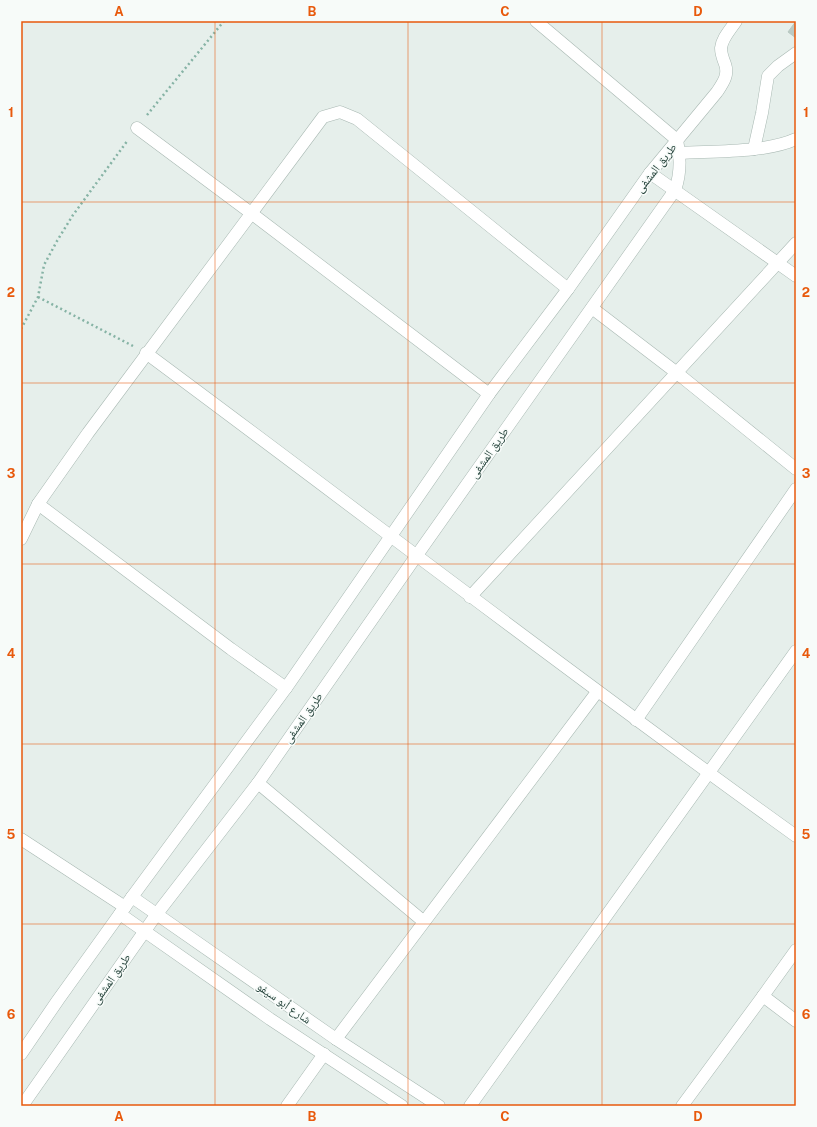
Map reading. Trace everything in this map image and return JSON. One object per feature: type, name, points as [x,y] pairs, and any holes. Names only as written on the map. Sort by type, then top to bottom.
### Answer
[{"type":"street","points":[[536,21],[677,140],[724,81],[726,66],[721,48],[725,37],[736,21]]},
{"type":"street","points":[[754,149],[768,76],[778,66],[796,53]]},
{"type":"street","points":[[21,539],[38,504],[146,353],[323,117],[340,112],[357,119],[568,289]]},
{"type":"street","points":[[137,128],[489,394]]},
{"type":"street","name":"طريق المشفى","points":[[22,1106],[144,931],[258,783],[675,190],[681,167],[677,140]]},
{"type":"street","name":"طريق المشفى","points":[[21,1054],[126,906],[286,688],[390,535],[489,394],[568,289],[650,173],[677,140]]},
{"type":"street","points":[[680,153],[754,149],[785,144],[796,140]]},
{"type":"street","points":[[650,173],[796,276]]},
{"type":"street","points":[[470,597],[796,243]]},
{"type":"street","points":[[592,308],[677,373],[796,468]]},
{"type":"street","points":[[146,353],[417,555],[470,597],[597,692],[796,836]]},
{"type":"street","points":[[636,720],[796,489]]},
{"type":"street","points":[[38,504],[231,649],[286,688]]},
{"type":"street","points":[[470,1106],[795,656]]},
{"type":"street","points":[[336,1039],[423,921],[597,692]]},
{"type":"street","points":[[258,783],[423,921]]},
{"type":"street","points":[[21,839],[126,906]]},
{"type":"street","name":"شارع أبو سيفو","points":[[126,906],[156,915],[336,1039],[439,1106]]},
{"type":"street","name":"شارع أبو سيفو","points":[[126,906],[144,931],[264,1014],[402,1106]]},
{"type":"street","points":[[687,1104],[796,950]]},
{"type":"street","points":[[764,996],[796,1021]]},
{"type":"street","points":[[287,1106],[324,1054]]},
{"type":"path","points":[[21,329],[38,297],[44,265],[73,215],[137,128],[224,21]]},
{"type":"path","points":[[38,297],[146,353]]},
{"type":"building","points":[[796,21],[796,38],[788,32]]}]
